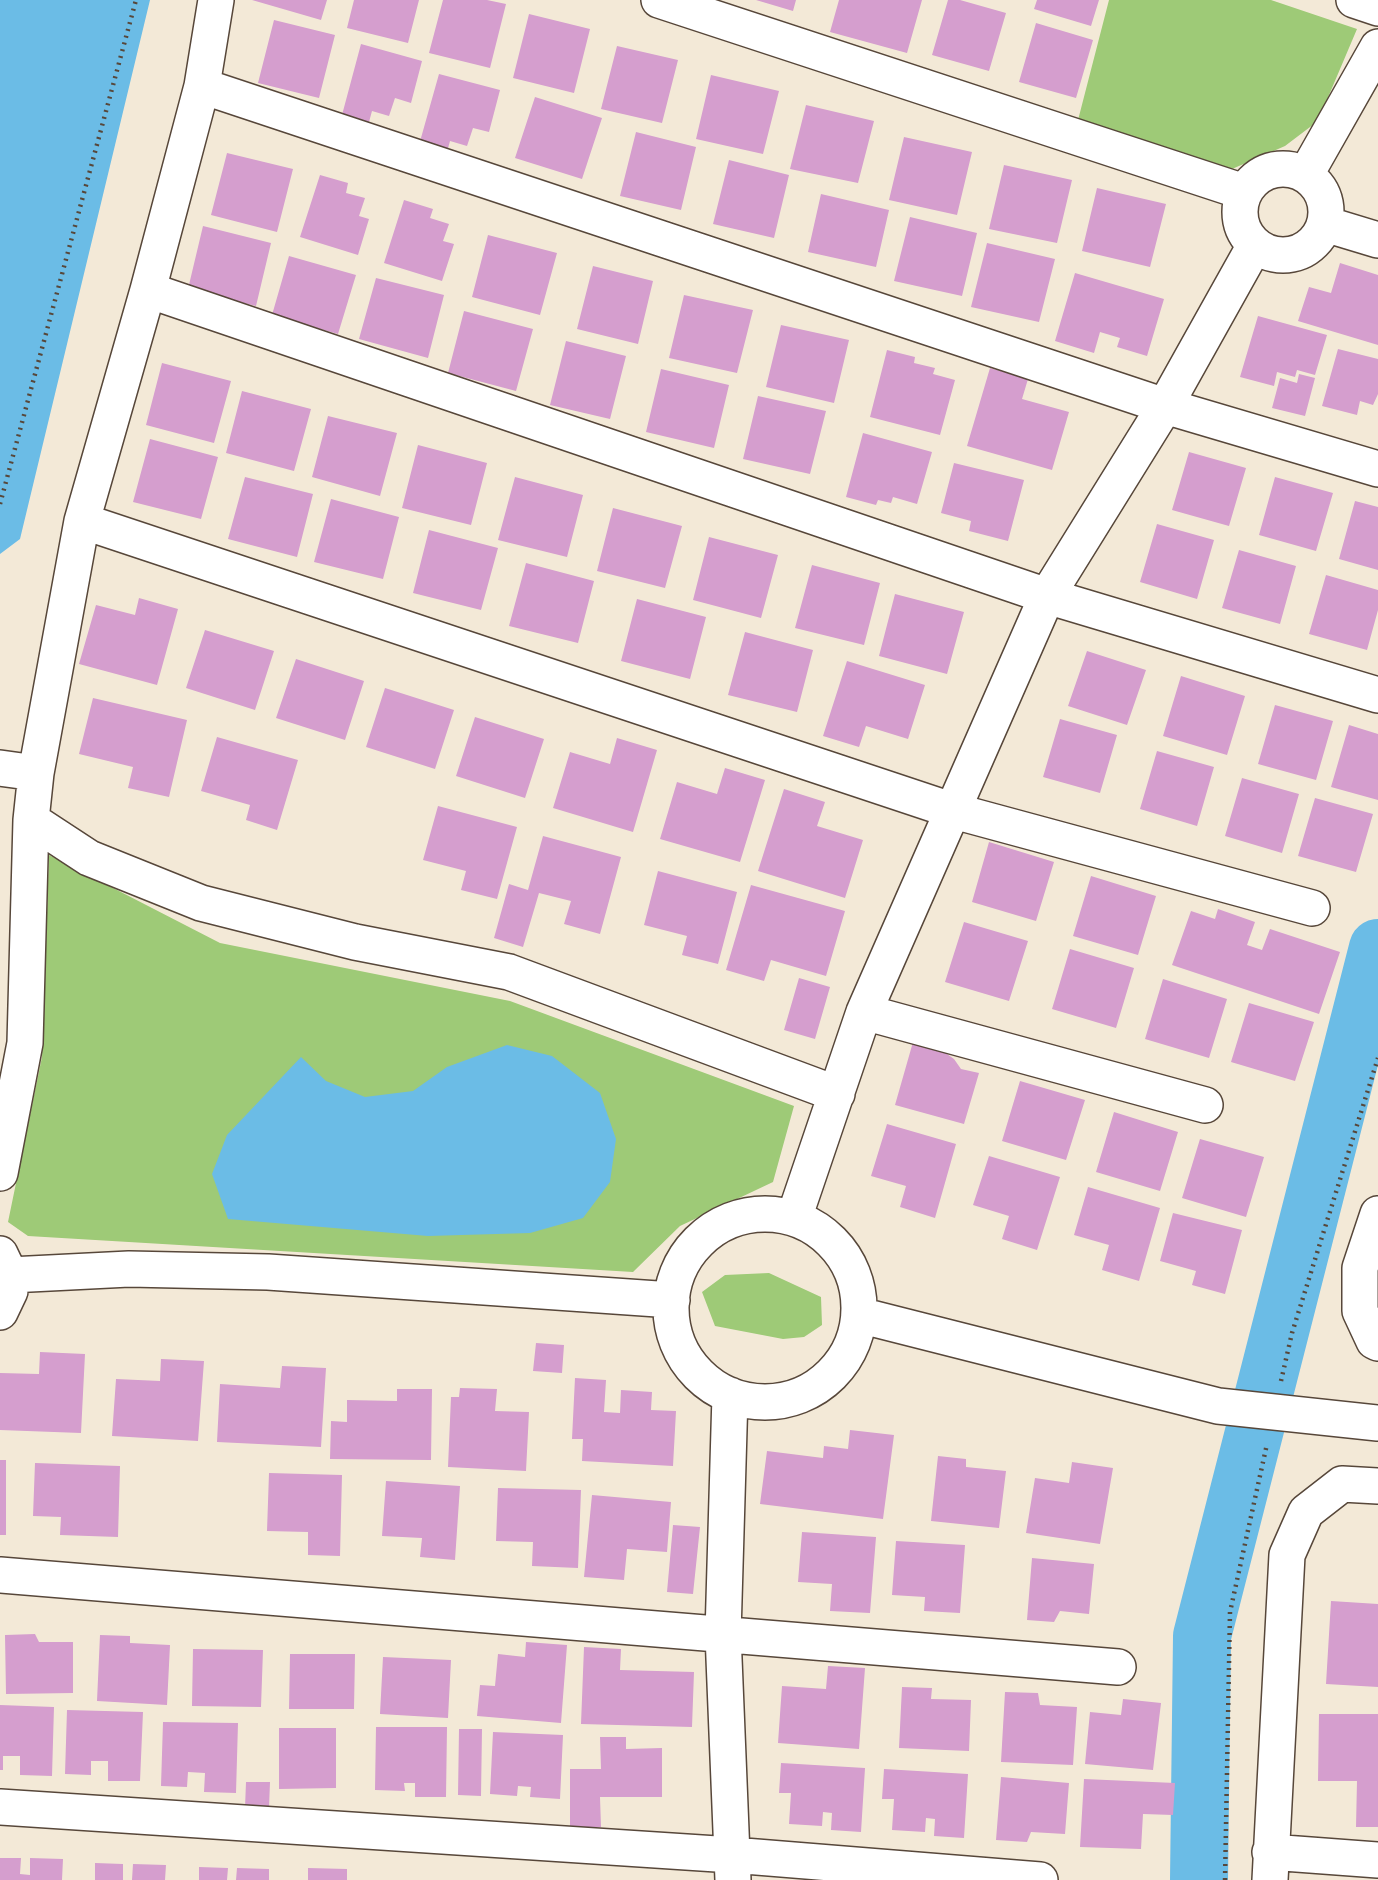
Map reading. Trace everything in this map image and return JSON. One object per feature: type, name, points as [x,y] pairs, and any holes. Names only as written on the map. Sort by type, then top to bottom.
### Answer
[{"type":"street","points":[[0,1173],[36,773],[82,521],[148,290],[202,86],[216,0]]},
{"type":"street","points":[[659,0],[1244,192]]},
{"type":"street","points":[[1354,0],[1378,8]]},
{"type":"street","points":[[1306,174],[1378,47]]},
{"type":"street","points":[[202,86],[1165,406],[1378,469]]},
{"type":"street","points":[[1278,168],[1293,169],[1306,174],[1317,184],[1324,196],[1327,210],[1325,224],[1314,242],[1296,253],[1268,253],[1255,245],[1245,234],[1240,206],[1244,192],[1252,180],[1264,172],[1278,168]]},
{"type":"street","points":[[1325,224],[1378,240]]},
{"type":"street","points":[[794,1218],[864,1012],[1047,596],[1165,406],[1255,245]]},
{"type":"street","points":[[148,290],[1047,596],[1378,695]]},
{"type":"street","points":[[82,521],[954,811],[1312,908]]},
{"type":"street","points":[[0,768],[36,773]]},
{"type":"street","points":[[31,820],[89,858],[201,903],[355,942],[509,972],[837,1094]]},
{"type":"street","points":[[864,1012],[1205,1105]]},
{"type":"street","points":[[762,1214],[794,1218],[822,1233],[844,1255],[856,1284],[859,1315],[852,1346],[834,1373],[809,1392],[779,1402],[748,1401],[719,1391],[695,1373],[678,1348],[671,1318],[672,1300],[673,1288],[684,1259],[704,1237],[731,1220],[762,1214]]},
{"type":"street","points":[[1378,1214],[1360,1268],[1360,1311],[1374,1342],[1378,1343]]},
{"type":"street","points":[[0,1312],[10,1291],[5,1264],[268,1272],[672,1300]]},
{"type":"street","points":[[859,1315],[1218,1406],[1277,1417],[1378,1423]]},
{"type":"street","points":[[730,1395],[723,1634],[733,1868]]},
{"type":"street","points":[[1378,1486],[1342,1485],[1306,1512],[1287,1555],[1270,1866],[1378,1860]]},
{"type":"street","points":[[0,1575],[1118,1667]]},
{"type":"street","points":[[0,1807],[733,1868],[1040,1880]]},
{"type":"path","points":[[0,504],[136,0]]},
{"type":"path","points":[[1225,1880],[1230,1612],[1277,1417],[1292,1334],[1378,1058]]},
{"type":"green space","points":[[1109,0],[1271,0],[1357,29],[1318,121],[1285,146],[1232,169],[1077,124]]},
{"type":"green space","points":[[49,855],[220,943],[510,1001],[794,1106],[773,1182],[680,1226],[633,1272],[28,1236],[8,1222],[42,1057]]},
{"type":"green space","points":[[769,1273],[821,1297],[822,1325],[804,1337],[783,1339],[715,1326],[702,1292],[725,1275]]},
{"type":"water","points":[[0,0],[150,0],[20,539],[0,554]]},
{"type":"water","points":[[507,1045],[552,1056],[600,1093],[616,1139],[610,1182],[583,1218],[530,1233],[428,1236],[228,1219],[212,1174],[227,1135],[301,1057],[326,1081],[365,1097],[413,1091],[447,1067]]},
{"type":"building","points":[[252,0],[327,0],[321,20]]},
{"type":"building","points":[[354,0],[419,0],[408,43],[347,28]]},
{"type":"building","points":[[443,0],[487,0],[506,4],[490,68],[429,53]]},
{"type":"building","points":[[756,0],[796,0],[793,11]]},
{"type":"building","points":[[839,0],[922,0],[907,53],[830,32]]},
{"type":"building","points":[[948,0],[960,0],[1006,13],[989,71],[932,55]]},
{"type":"building","points":[[1037,0],[1099,0],[1091,26],[1034,9]]},
{"type":"building","points":[[529,14],[590,29],[574,93],[513,78]]},
{"type":"building","points":[[274,20],[335,35],[319,98],[258,83]]},
{"type":"building","points":[[1036,23],[1093,40],[1076,98],[1019,82]]},
{"type":"building","points":[[361,44],[422,61],[411,103],[395,98],[389,116],[372,111],[369,122],[342,115]]},
{"type":"building","points":[[617,46],[678,60],[662,123],[601,109]]},
{"type":"building","points":[[439,74],[500,90],[489,132],[473,128],[467,146],[450,141],[447,152],[419,145]]},
{"type":"building","points":[[711,75],[779,91],[763,154],[696,139]]},
{"type":"building","points":[[535,97],[602,118],[582,179],[515,158]]},
{"type":"building","points":[[806,105],[874,121],[858,183],[790,169]]},
{"type":"building","points":[[636,132],[696,147],[681,210],[620,196]]},
{"type":"building","points":[[904,137],[972,152],[957,215],[889,200]]},
{"type":"building","points":[[227,153],[293,169],[277,232],[211,215]]},
{"type":"building","points":[[729,160],[789,175],[774,238],[713,224]]},
{"type":"building","points":[[1004,165],[1072,180],[1057,243],[989,229]]},
{"type":"building","points":[[320,175],[348,183],[346,193],[365,198],[359,216],[369,219],[358,255],[300,237]]},
{"type":"building","points":[[1097,188],[1166,204],[1150,267],[1082,251]]},
{"type":"building","points":[[821,194],[889,210],[876,267],[808,252]]},
{"type":"building","points":[[404,200],[433,209],[430,218],[449,224],[443,241],[454,244],[442,281],[384,263]]},
{"type":"building","points":[[910,217],[977,233],[962,296],[894,281]]},
{"type":"building","points":[[203,226],[271,243],[256,306],[188,289]]},
{"type":"building","points":[[488,235],[557,253],[540,315],[472,297]]},
{"type":"building","points":[[987,243],[1055,259],[1039,322],[971,307]]},
{"type":"building","points":[[289,256],[356,275],[338,334],[272,315]]},
{"type":"building","points":[[1340,263],[1378,275],[1378,345],[1298,321],[1309,287],[1331,293]]},
{"type":"building","points":[[593,266],[653,281],[638,344],[577,329]]},
{"type":"building","points":[[1075,273],[1164,299],[1147,356],[1117,347],[1120,338],[1100,332],[1094,353],[1055,341]]},
{"type":"building","points":[[376,278],[444,295],[428,358],[359,339]]},
{"type":"building","points":[[684,295],[753,310],[737,373],[669,358]]},
{"type":"building","points":[[464,311],[533,329],[516,391],[448,373]]},
{"type":"building","points":[[1258,316],[1327,335],[1315,375],[1297,370],[1295,377],[1277,372],[1274,386],[1240,377]]},
{"type":"building","points":[[781,325],[849,340],[834,403],[766,387]]},
{"type":"building","points":[[566,341],[626,356],[610,419],[550,405]]},
{"type":"building","points":[[1338,349],[1378,359],[1378,394],[1373,405],[1360,401],[1357,415],[1322,406]]},
{"type":"building","points":[[887,350],[915,357],[914,363],[935,368],[933,374],[955,380],[940,435],[870,417]]},
{"type":"building","points":[[162,363],[231,381],[214,443],[146,425]]},
{"type":"building","points":[[990,368],[1028,379],[1022,399],[1069,412],[1052,470],[967,446]]},
{"type":"building","points":[[661,369],[729,385],[714,448],[646,432]]},
{"type":"building","points":[[1299,374],[1315,378],[1305,416],[1272,408],[1280,378],[1297,383]]},
{"type":"building","points":[[242,391],[311,409],[294,471],[226,453]]},
{"type":"building","points":[[758,396],[826,411],[810,474],[743,459]]},
{"type":"building","points":[[328,416],[397,433],[380,496],[312,477]]},
{"type":"building","points":[[863,433],[932,452],[917,504],[893,497],[891,503],[878,500],[876,505],[846,497]]},
{"type":"building","points":[[150,439],[218,457],[201,519],[133,502]]},
{"type":"building","points":[[418,445],[487,463],[471,525],[402,508]]},
{"type":"building","points":[[1189,452],[1246,468],[1229,526],[1172,510]]},
{"type":"building","points":[[954,463],[1024,480],[1008,541],[969,531],[971,521],[941,513]]},
{"type":"building","points":[[245,477],[313,494],[297,557],[228,539]]},
{"type":"building","points":[[515,477],[583,495],[567,557],[498,540]]},
{"type":"building","points":[[1275,477],[1333,493],[1316,551],[1259,535]]},
{"type":"building","points":[[331,499],[399,517],[383,579],[314,562]]},
{"type":"building","points":[[1355,501],[1378,507],[1378,570],[1339,559]]},
{"type":"building","points":[[613,508],[682,526],[665,588],[597,571]]},
{"type":"building","points":[[1157,524],[1214,540],[1197,599],[1140,582]]},
{"type":"building","points":[[429,530],[498,548],[481,610],[413,593]]},
{"type":"building","points":[[709,537],[778,555],[761,618],[693,600]]},
{"type":"building","points":[[1239,550],[1296,566],[1280,624],[1222,608]]},
{"type":"building","points":[[526,563],[594,581],[578,643],[509,626]]},
{"type":"building","points":[[812,565],[880,583],[864,645],[795,628]]},
{"type":"building","points":[[1326,575],[1378,590],[1378,610],[1367,650],[1309,634]]},
{"type":"building","points":[[895,594],[964,612],[947,674],[879,656]]},
{"type":"building","points":[[139,598],[178,609],[157,685],[79,664],[96,605],[135,615]]},
{"type":"building","points":[[637,599],[706,617],[690,679],[621,661]]},
{"type":"building","points":[[205,630],[274,651],[255,710],[186,688]]},
{"type":"building","points":[[745,632],[813,650],[797,712],[728,695]]},
{"type":"building","points":[[1087,651],[1146,670],[1127,725],[1068,706]]},
{"type":"building","points":[[296,659],[364,681],[345,740],[276,718]]},
{"type":"building","points":[[847,661],[925,685],[908,739],[866,726],[859,747],[823,736]]},
{"type":"building","points":[[1181,676],[1245,696],[1227,755],[1163,736]]},
{"type":"building","points":[[385,688],[454,710],[435,769],[366,747]]},
{"type":"building","points":[[93,698],[187,720],[169,797],[128,788],[133,767],[79,754]]},
{"type":"building","points":[[1275,705],[1333,721],[1316,780],[1258,764]]},
{"type":"building","points":[[475,717],[544,739],[525,798],[456,776]]},
{"type":"building","points":[[1060,719],[1117,735],[1100,793],[1043,777]]},
{"type":"building","points":[[1349,725],[1378,734],[1378,800],[1331,787]]},
{"type":"building","points":[[217,737],[298,760],[277,830],[246,820],[250,805],[201,791]]},
{"type":"building","points":[[617,738],[657,750],[633,832],[553,808],[570,752],[610,764]]},
{"type":"building","points":[[1157,751],[1214,767],[1197,826],[1140,809]]},
{"type":"building","points":[[725,768],[765,780],[740,862],[660,839],[677,782],[717,794]]},
{"type":"building","points":[[1242,778],[1299,794],[1282,853],[1225,836]]},
{"type":"building","points":[[784,789],[825,802],[817,826],[863,840],[845,898],[758,871]]},
{"type":"building","points":[[1315,798],[1373,814],[1356,872],[1298,856]]},
{"type":"building","points":[[438,806],[517,827],[497,899],[461,890],[466,871],[423,860]]},
{"type":"building","points":[[543,836],[621,857],[600,934],[564,924],[571,901],[539,893],[523,947],[494,938],[509,884],[528,890]]},
{"type":"building","points":[[989,842],[1054,862],[1036,921],[972,902]]},
{"type":"building","points":[[658,871],[737,892],[718,964],[682,955],[687,936],[644,925]]},
{"type":"building","points":[[1091,876],[1156,896],[1138,955],[1073,936]]},
{"type":"building","points":[[751,885],[845,911],[826,976],[771,960],[764,981],[726,970]]},
{"type":"building","points":[[1218,909],[1255,922],[1247,945],[1262,950],[1270,929],[1340,952],[1319,1014],[1172,965],[1191,911],[1215,919]]},
{"type":"building","points":[[964,922],[1028,941],[1009,1001],[945,982]]},
{"type":"building","points":[[1070,949],[1134,968],[1116,1028],[1052,1009]]},
{"type":"building","points":[[799,978],[830,987],[815,1039],[784,1030]]},
{"type":"building","points":[[1163,979],[1227,999],[1209,1058],[1145,1039]]},
{"type":"building","points":[[1249,1003],[1314,1022],[1295,1081],[1231,1062]]},
{"type":"building","points":[[913,1042],[940,1049],[954,1059],[961,1069],[979,1073],[964,1124],[895,1105]]},
{"type":"building","points":[[1020,1081],[1085,1100],[1066,1160],[1002,1141]]},
{"type":"building","points":[[1114,1112],[1178,1132],[1160,1191],[1096,1172]]},
{"type":"building","points":[[887,1124],[956,1144],[935,1218],[900,1207],[906,1186],[871,1176]]},
{"type":"building","points":[[1200,1139],[1264,1157],[1246,1217],[1182,1198]]},
{"type":"building","points":[[989,1156],[1060,1177],[1037,1250],[1002,1239],[1009,1216],[973,1205]]},
{"type":"building","points":[[1088,1187],[1160,1208],[1139,1281],[1102,1270],[1109,1245],[1074,1235]]},
{"type":"building","points":[[1173,1213],[1242,1230],[1225,1294],[1192,1285],[1196,1271],[1160,1261]]},
{"type":"building","points":[[536,1343],[564,1345],[562,1373],[533,1371]]},
{"type":"building","points":[[40,1352],[85,1354],[81,1433],[0,1430],[0,1373],[39,1374]]},
{"type":"building","points":[[161,1359],[204,1361],[198,1441],[112,1436],[116,1379],[160,1381]]},
{"type":"building","points":[[282,1366],[326,1368],[321,1447],[217,1442],[220,1384],[280,1388]]},
{"type":"building","points":[[575,1378],[606,1380],[604,1412],[620,1413],[621,1390],[652,1392],[651,1410],[676,1411],[673,1466],[582,1461],[583,1439],[572,1439]]},
{"type":"building","points":[[460,1388],[497,1389],[495,1411],[529,1412],[526,1471],[448,1467],[451,1397],[459,1397]]},
{"type":"building","points":[[397,1389],[432,1389],[431,1460],[330,1459],[331,1421],[347,1422],[347,1400],[397,1401]]},
{"type":"building","points":[[850,1430],[894,1435],[883,1519],[760,1504],[767,1451],[823,1458],[824,1446],[848,1449]]},
{"type":"building","points":[[938,1456],[966,1459],[966,1467],[1006,1471],[999,1528],[931,1521]]},
{"type":"building","points":[[0,1460],[6,1460],[6,1535],[0,1535]]},
{"type":"building","points":[[1072,1462],[1113,1468],[1100,1544],[1026,1533],[1035,1478],[1069,1483]]},
{"type":"building","points":[[35,1463],[120,1466],[118,1537],[60,1535],[61,1517],[33,1516]]},
{"type":"building","points":[[269,1473],[342,1475],[340,1556],[308,1555],[308,1532],[267,1531]]},
{"type":"building","points":[[386,1481],[460,1486],[455,1560],[420,1557],[422,1538],[382,1536]]},
{"type":"building","points":[[498,1488],[581,1490],[578,1568],[532,1566],[533,1542],[496,1541]]},
{"type":"building","points":[[592,1495],[671,1502],[667,1552],[627,1549],[624,1580],[584,1577]]},
{"type":"building","points":[[673,1525],[700,1527],[693,1594],[667,1592]]},
{"type":"building","points":[[802,1532],[876,1537],[870,1613],[830,1611],[832,1584],[798,1582]]},
{"type":"building","points":[[896,1541],[965,1545],[960,1613],[924,1611],[925,1597],[892,1595]]},
{"type":"building","points":[[1032,1558],[1094,1564],[1089,1614],[1060,1611],[1054,1622],[1027,1620]]},
{"type":"building","points":[[1331,1601],[1378,1604],[1378,1687],[1326,1684]]},
{"type":"building","points":[[35,1634],[39,1642],[73,1642],[73,1693],[6,1694],[5,1635]]},
{"type":"building","points":[[100,1635],[130,1636],[130,1643],[170,1645],[167,1705],[97,1701]]},
{"type":"building","points":[[526,1642],[567,1645],[561,1723],[477,1716],[480,1685],[495,1686],[498,1654],[525,1657]]},
{"type":"building","points":[[584,1647],[621,1649],[620,1670],[694,1672],[692,1727],[581,1724]]},
{"type":"building","points":[[193,1649],[263,1650],[261,1707],[192,1706]]},
{"type":"building","points":[[290,1654],[355,1654],[354,1709],[289,1709]]},
{"type":"building","points":[[383,1657],[451,1660],[448,1718],[380,1714]]},
{"type":"building","points":[[828,1666],[865,1668],[859,1749],[778,1743],[782,1686],[826,1689]]},
{"type":"building","points":[[902,1687],[932,1688],[931,1699],[971,1700],[969,1751],[899,1748]]},
{"type":"building","points":[[1005,1692],[1038,1693],[1040,1705],[1077,1707],[1073,1765],[1001,1762]]},
{"type":"building","points":[[1123,1699],[1161,1703],[1153,1770],[1085,1764],[1090,1712],[1121,1715]]},
{"type":"building","points":[[0,1705],[54,1707],[52,1776],[20,1775],[20,1756],[3,1756],[3,1770],[0,1770]]},
{"type":"building","points":[[67,1710],[143,1712],[140,1781],[108,1781],[108,1761],[91,1761],[91,1775],[65,1774]]},
{"type":"building","points":[[1319,1714],[1378,1714],[1378,1827],[1356,1827],[1357,1781],[1318,1781]]},
{"type":"building","points":[[163,1722],[238,1723],[236,1793],[204,1792],[205,1773],[188,1772],[187,1787],[161,1786]]},
{"type":"building","points":[[376,1727],[447,1727],[446,1797],[415,1797],[415,1783],[404,1783],[405,1791],[375,1790]]},
{"type":"building","points":[[279,1728],[336,1728],[336,1788],[279,1789]]},
{"type":"building","points":[[459,1729],[482,1729],[481,1796],[458,1795]]},
{"type":"building","points":[[493,1732],[563,1735],[560,1799],[530,1797],[531,1787],[518,1786],[517,1796],[490,1794]]},
{"type":"building","points":[[600,1737],[626,1737],[626,1749],[662,1748],[662,1797],[600,1797],[601,1827],[570,1828],[570,1769],[601,1769]]},
{"type":"building","points":[[781,1763],[865,1768],[861,1832],[831,1830],[832,1813],[823,1812],[822,1826],[789,1824],[791,1793],[779,1793]]},
{"type":"building","points":[[884,1769],[968,1774],[964,1838],[934,1836],[935,1819],[926,1818],[925,1832],[892,1830],[894,1799],[882,1799]]},
{"type":"building","points":[[1001,1777],[1069,1783],[1065,1834],[1031,1832],[1027,1842],[996,1840]]},
{"type":"building","points":[[1084,1779],[1175,1783],[1173,1815],[1143,1814],[1141,1849],[1080,1847]]},
{"type":"building","points":[[246,1782],[270,1782],[269,1808],[245,1808]]},
{"type":"building","points":[[0,1858],[21,1858],[20,1874],[30,1875],[30,1858],[63,1859],[62,1880],[0,1880]]},
{"type":"building","points":[[95,1863],[123,1864],[123,1880],[95,1880]]},
{"type":"building","points":[[133,1864],[166,1865],[165,1880],[132,1880]]},
{"type":"building","points":[[199,1867],[228,1868],[227,1880],[199,1880]]},
{"type":"building","points":[[237,1868],[269,1869],[269,1880],[236,1880]]},
{"type":"building","points":[[308,1868],[347,1869],[347,1880],[308,1880]]},
{"type":"waterway","points":[[1199,1880],[1202,1636],[1378,948]]}]
